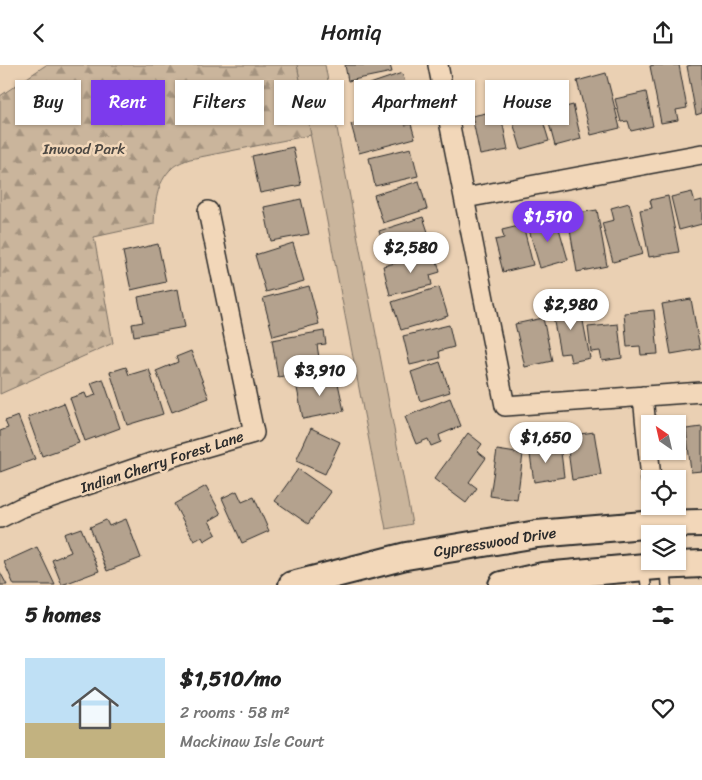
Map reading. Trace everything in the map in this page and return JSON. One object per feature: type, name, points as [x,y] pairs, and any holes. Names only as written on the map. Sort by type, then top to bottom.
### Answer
[{"type":"main road","name":"Cypresswood Drive","points":[[292,585],[406,556],[537,534],[655,521],[702,523]]},
{"type":"main road","points":[[502,585],[543,576],[656,571],[702,564]]},
{"type":"street","points":[[438,65],[505,406],[702,392]]},
{"type":"street","points":[[464,198],[702,153]]},
{"type":"street","name":"Indian Cherry Forest Lane","points":[[0,517],[150,463],[254,433],[208,211]]},
{"type":"street","points":[[643,396],[650,470]]},
{"type":"green space","name":"Inwood Park","points":[[46,65],[297,65],[300,80],[274,80],[274,125],[309,125],[311,135],[190,159],[174,167],[167,174],[160,187],[156,201],[154,224],[94,237],[113,343],[0,394],[0,96],[15,86],[15,125],[81,125],[81,80],[24,80]]},
{"type":"green space","points":[[297,65],[325,65],[328,80],[300,80]]},
{"type":"green space","points":[[309,125],[336,125],[412,524],[386,529]]},
{"type":"building","points":[[345,65],[390,65],[392,72],[348,81]]},
{"type":"building","points":[[679,65],[687,108],[676,110],[678,120],[661,123],[650,66]]},
{"type":"building","points":[[702,65],[702,113],[696,115],[687,66]]},
{"type":"building","points":[[402,73],[404,80],[382,80]]},
{"type":"building","points":[[606,73],[620,128],[591,135],[577,81]]},
{"type":"building","points":[[646,92],[653,126],[631,131],[628,121],[621,122],[615,99]]},
{"type":"building","points":[[573,105],[581,139],[555,146],[549,125],[569,125],[569,106]]},
{"type":"building","points":[[485,113],[485,125],[503,125],[508,150],[480,155],[474,125],[475,115]]},
{"type":"building","points":[[351,124],[411,125],[415,138],[359,153]]},
{"type":"building","points":[[514,125],[544,125],[549,141],[521,149]]},
{"type":"building","points":[[293,147],[301,185],[260,193],[252,156]]},
{"type":"building","points":[[411,148],[418,176],[375,186],[369,158]]},
{"type":"building","points":[[419,181],[427,209],[383,223],[374,195]]},
{"type":"building","points":[[692,192],[695,202],[702,200],[702,224],[679,230],[671,197]]},
{"type":"building","points":[[668,196],[679,252],[649,257],[640,210],[652,208],[650,200]]},
{"type":"building","points":[[301,199],[309,234],[271,241],[264,207]]},
{"type":"building","points":[[629,203],[643,254],[613,262],[602,223],[614,220],[611,208]]},
{"type":"building","points":[[597,210],[607,266],[577,272],[569,224],[580,222],[578,213]]},
{"type":"building","points":[[423,217],[432,244],[387,259],[379,231]]},
{"type":"building","points":[[556,218],[568,260],[540,268],[528,226]]},
{"type":"building","points":[[523,225],[533,265],[503,272],[495,240],[504,238],[502,230]]},
{"type":"building","points":[[293,243],[304,281],[266,292],[255,255]]},
{"type":"building","points":[[158,244],[166,282],[131,290],[123,252]]},
{"type":"building","points":[[435,253],[440,272],[430,275],[432,285],[390,295],[383,266]]},
{"type":"building","points":[[309,286],[319,324],[273,336],[263,298]]},
{"type":"building","points":[[439,287],[448,316],[401,330],[392,302]]},
{"type":"building","points":[[178,289],[185,327],[134,336],[132,324],[143,322],[138,297]]},
{"type":"building","points":[[691,299],[700,349],[671,354],[662,304]]},
{"type":"building","points":[[579,300],[590,358],[571,362],[569,353],[560,354],[551,306]]},
{"type":"building","points":[[654,310],[658,354],[641,355],[640,346],[627,347],[624,313]]},
{"type":"building","points":[[543,318],[552,361],[525,367],[515,324]]},
{"type":"building","points":[[618,324],[622,358],[602,361],[600,351],[591,352],[588,327]]},
{"type":"building","points":[[449,325],[454,347],[439,351],[440,358],[410,365],[403,336]]},
{"type":"building","points":[[324,331],[326,344],[317,345],[321,370],[278,377],[272,340]]},
{"type":"building","points":[[191,351],[209,398],[172,412],[156,371],[178,362],[176,357]]},
{"type":"building","points":[[440,362],[450,392],[420,401],[411,372]]},
{"type":"building","points":[[126,367],[129,375],[149,369],[163,414],[127,425],[110,372]]},
{"type":"building","points":[[336,374],[344,411],[303,419],[296,383]]},
{"type":"building","points":[[103,379],[120,428],[85,441],[70,398],[85,393],[87,398],[96,395],[91,383]]},
{"type":"building","points":[[450,398],[461,426],[439,435],[441,442],[431,446],[428,439],[416,444],[405,417]]},
{"type":"building","points":[[64,403],[79,443],[42,456],[28,417]]},
{"type":"building","points":[[18,416],[35,459],[0,472],[0,431],[8,428],[5,421]]},
{"type":"building","points":[[702,427],[702,471],[691,472],[686,429]]},
{"type":"building","points":[[311,428],[340,442],[325,474],[296,461]]},
{"type":"building","points":[[594,432],[601,475],[572,480],[566,436]]},
{"type":"building","points":[[468,433],[482,444],[477,451],[486,458],[469,482],[477,488],[466,503],[434,479]]},
{"type":"building","points":[[552,445],[553,453],[561,452],[564,477],[534,482],[529,448]]},
{"type":"building","points":[[497,450],[523,454],[517,500],[490,496]]},
{"type":"building","points":[[298,469],[331,492],[308,524],[275,501]]},
{"type":"building","points":[[206,486],[221,514],[209,521],[216,534],[204,541],[202,537],[194,541],[174,504]]},
{"type":"building","points":[[237,491],[242,502],[254,497],[269,531],[242,543],[222,498]]},
{"type":"building","points":[[126,519],[141,558],[107,571],[90,527],[106,520],[109,526]]},
{"type":"building","points":[[81,528],[99,571],[62,585],[52,560],[71,552],[64,534]]},
{"type":"building","points":[[37,547],[55,585],[14,585],[4,562]]},
{"type":"building","points":[[0,572],[7,585],[0,585]]}]
